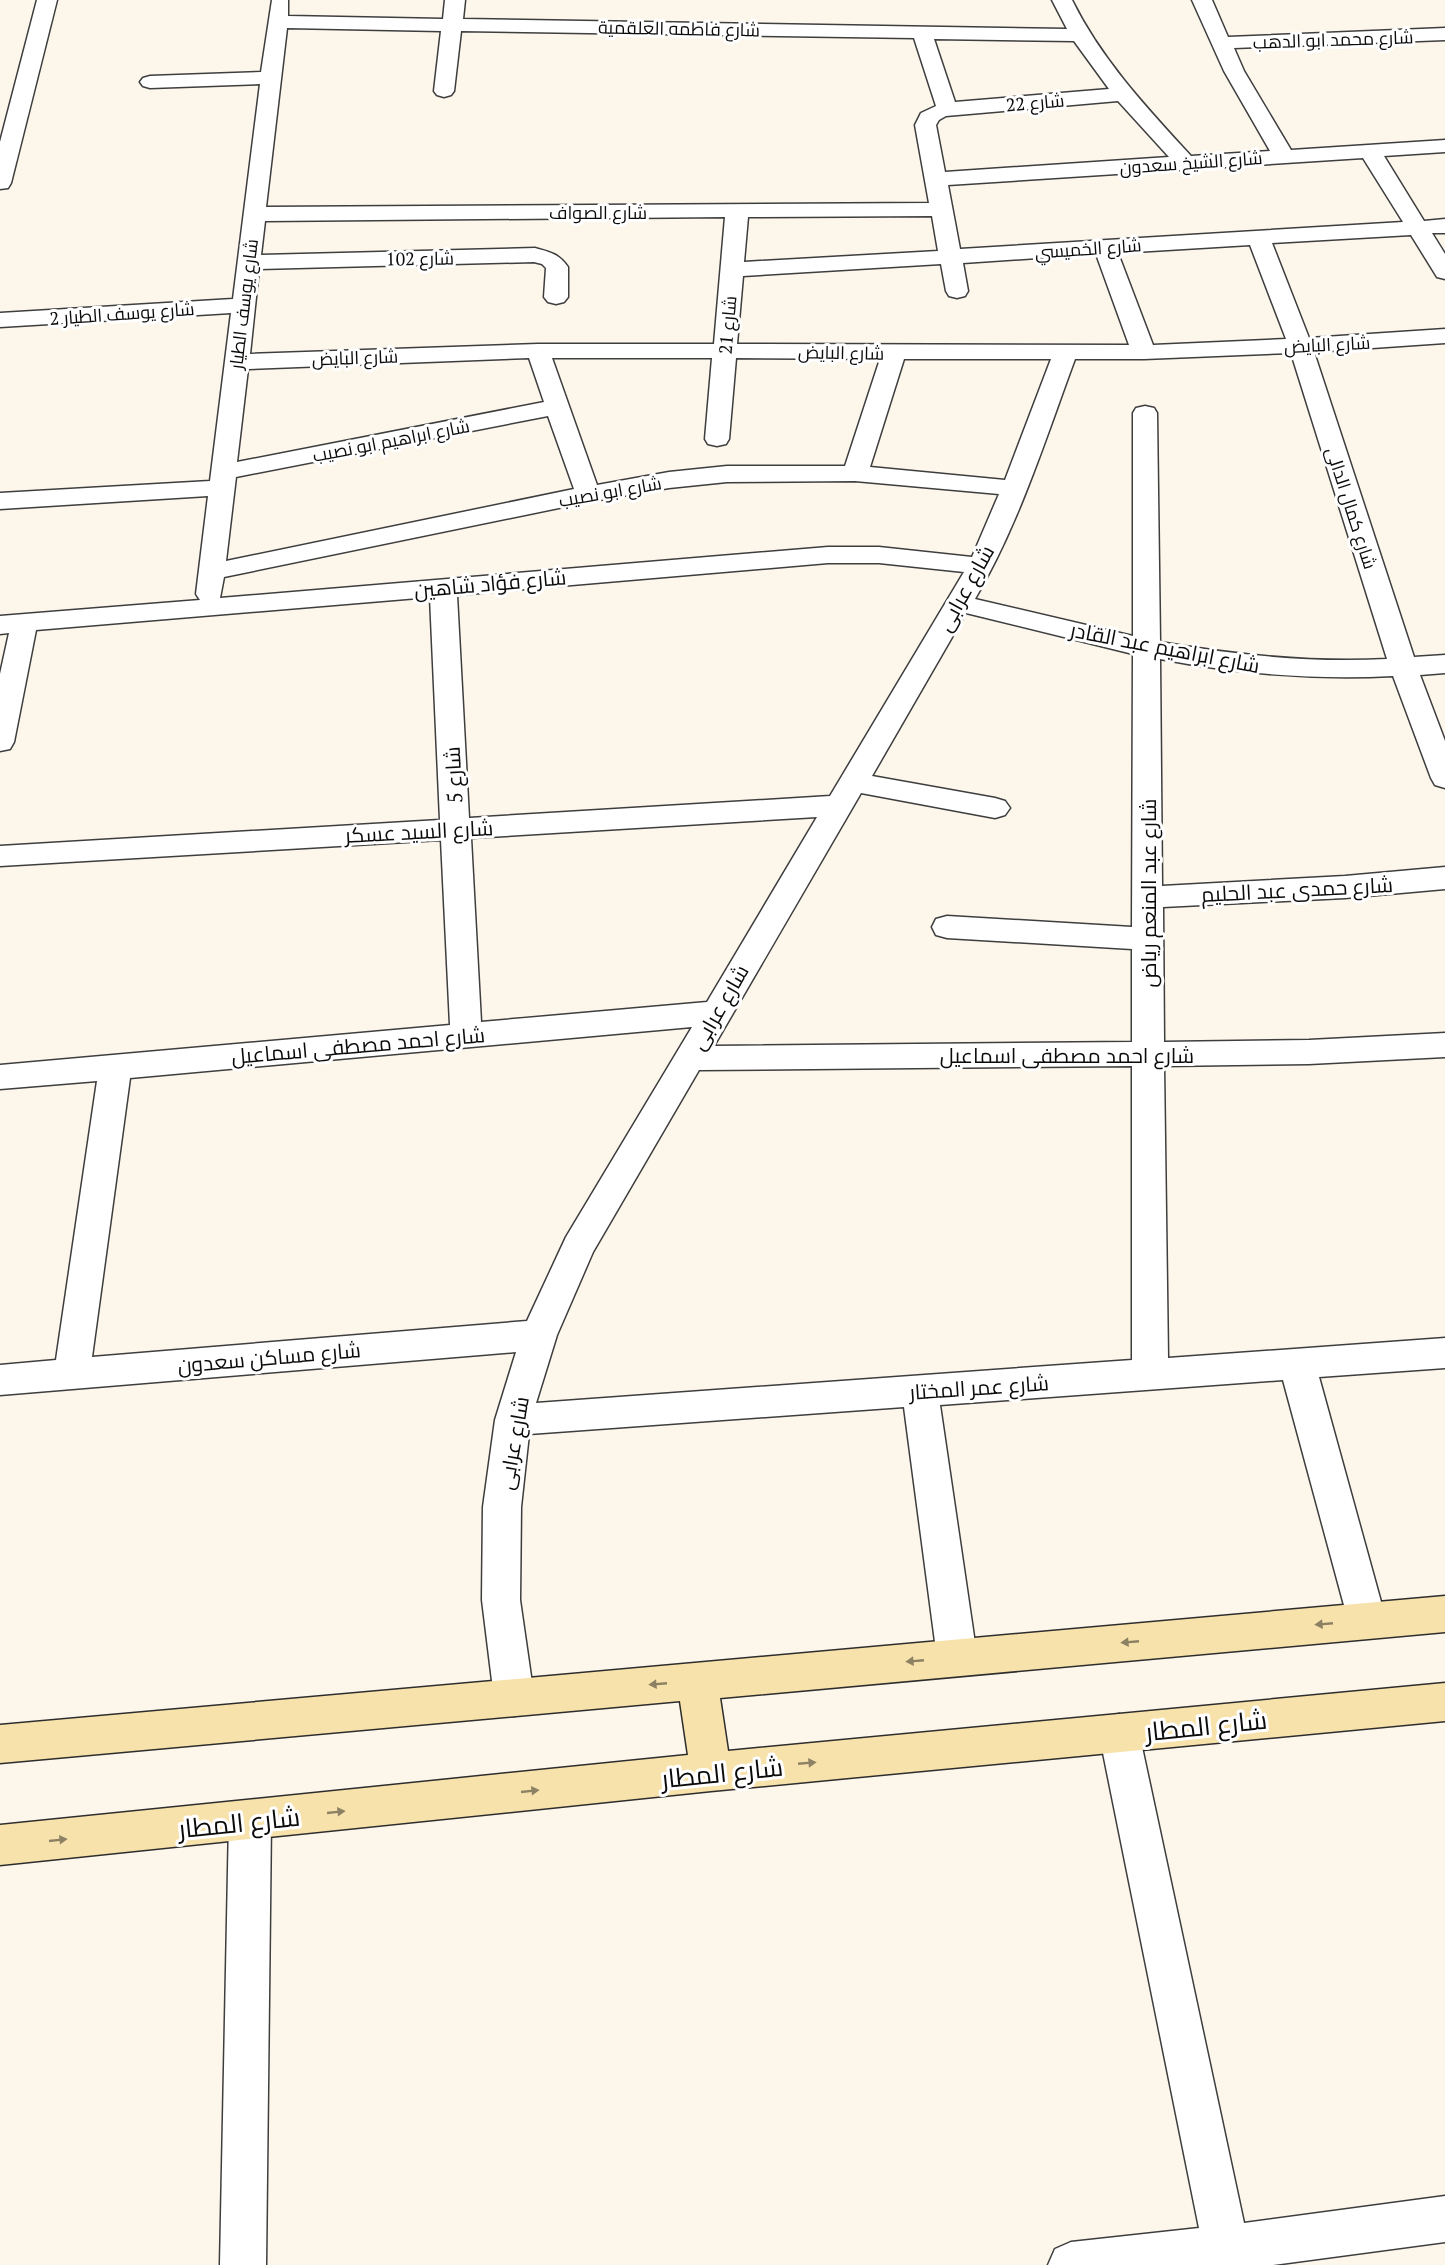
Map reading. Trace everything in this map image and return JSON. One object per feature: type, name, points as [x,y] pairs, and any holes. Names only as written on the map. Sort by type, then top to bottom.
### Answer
[{"type":"street","points":[[0,183],[47,0]]},
{"type":"street","points":[[444,91],[455,0]]},
{"type":"street","points":[[1062,0],[1082,35],[1124,94],[1186,163]]},
{"type":"street","points":[[1202,0],[1220,43],[1250,100],[1284,156]]},
{"type":"street","name":"شارع فاطمه العلقمية","points":[[278,11],[452,24],[1082,35]]},
{"type":"street","name":"شارع يوسف الطيار","points":[[207,608],[278,11]]},
{"type":"street","points":[[922,33],[947,109],[929,117],[925,123],[957,291]]},
{"type":"street","name":"شارع محمد ابو الدهب","points":[[1220,43],[1445,34]]},
{"type":"street","points":[[150,82],[270,78]]},
{"type":"street","name":"شارع 22","points":[[947,109],[1124,94]]},
{"type":"street","name":"شارع الشيخ سعدون","points":[[937,179],[1445,146]]},
{"type":"street","points":[[1370,151],[1445,272]]},
{"type":"street","name":"شارع الصواف","points":[[254,214],[942,209]]},
{"type":"street","name":"شارع 21","points":[[717,439],[737,211]]},
{"type":"street","name":"شارع الخميسي","points":[[732,270],[1445,226]]},
{"type":"street","name":"شارع كمال الدالى","points":[[1259,238],[1300,346],[1403,667],[1445,778]]},
{"type":"street","points":[[1104,247],[1144,352]]},
{"type":"street","name":"شارع 102","points":[[249,262],[535,255],[550,259],[556,267],[556,297]]},
{"type":"street","name":"شارع يوسف الطيار 2","points":[[0,320],[243,305]]},
{"type":"street","name":"شارع البايض","points":[[237,362],[538,351],[1144,352],[1300,346],[1445,336]]},
{"type":"street","points":[[538,351],[588,494]]},
{"type":"street","points":[[855,473],[894,353]]},
{"type":"street","name":"شارع عرابى","points":[[514,1697],[501,1599],[502,1507],[513,1420],[539,1335],[578,1247],[981,566],[1014,488],[1065,353]]},
{"type":"street","name":"شارع ابراهيم ابو نصيب","points":[[0,501],[223,480],[558,407]]},
{"type":"street","name":"شارع عبد المنعم رياض","points":[[1145,413],[1150,1374]]},
{"type":"street","name":"شارع ابو نصيب","points":[[211,572],[588,494],[669,480],[727,474],[855,473],[1014,488]]},
{"type":"street","name":"شارع فؤاد شاهين","points":[[12,624],[828,555],[910,558],[981,566]]},
{"type":"street","name":"شارع 5","points":[[443,587],[466,1035]]},
{"type":"street","name":"شارع ابراهيم عبد القادر","points":[[959,603],[1147,647],[1204,658],[1273,667],[1346,670],[1445,664]]},
{"type":"street","points":[[0,742],[12,624]]},
{"type":"street","name":"شارع السيد عسكر","points":[[0,856],[456,829],[845,794],[995,807]]},
{"type":"street","name":"شارع حمدى عبد الحليم","points":[[1148,897],[1357,886],[1445,878]]},
{"type":"street","points":[[947,927],[1148,939]]},
{"type":"street","name":"شارع احمد مصطفى اسماعيل","points":[[0,1077],[716,1013]]},
{"type":"street","name":"شارع احمد مصطفى اسماعيل","points":[[690,1058],[1309,1052],[1445,1045]]},
{"type":"street","points":[[72,1374],[115,1067]]},
{"type":"street","name":"شارع مساكن سعدون","points":[[0,1380],[539,1335]]},
{"type":"street","name":"شارع عمر المختار","points":[[513,1420],[1445,1353]]},
{"type":"street","points":[[1297,1364],[1367,1620]]},
{"type":"street","points":[[921,1391],[957,1657]]},
{"type":"street","points":[[0,1744],[1445,1614]]},
{"type":"street","points":[[697,1680],[711,1772]]},
{"type":"street","name":"شارع المطار","points":[[0,1845],[711,1772],[1445,1702]]},
{"type":"street","points":[[1119,1734],[1229,2257]]},
{"type":"street","points":[[243,2265],[250,1821]]},
{"type":"street","points":[[1071,2265],[1229,2257],[1445,2219]]}]
